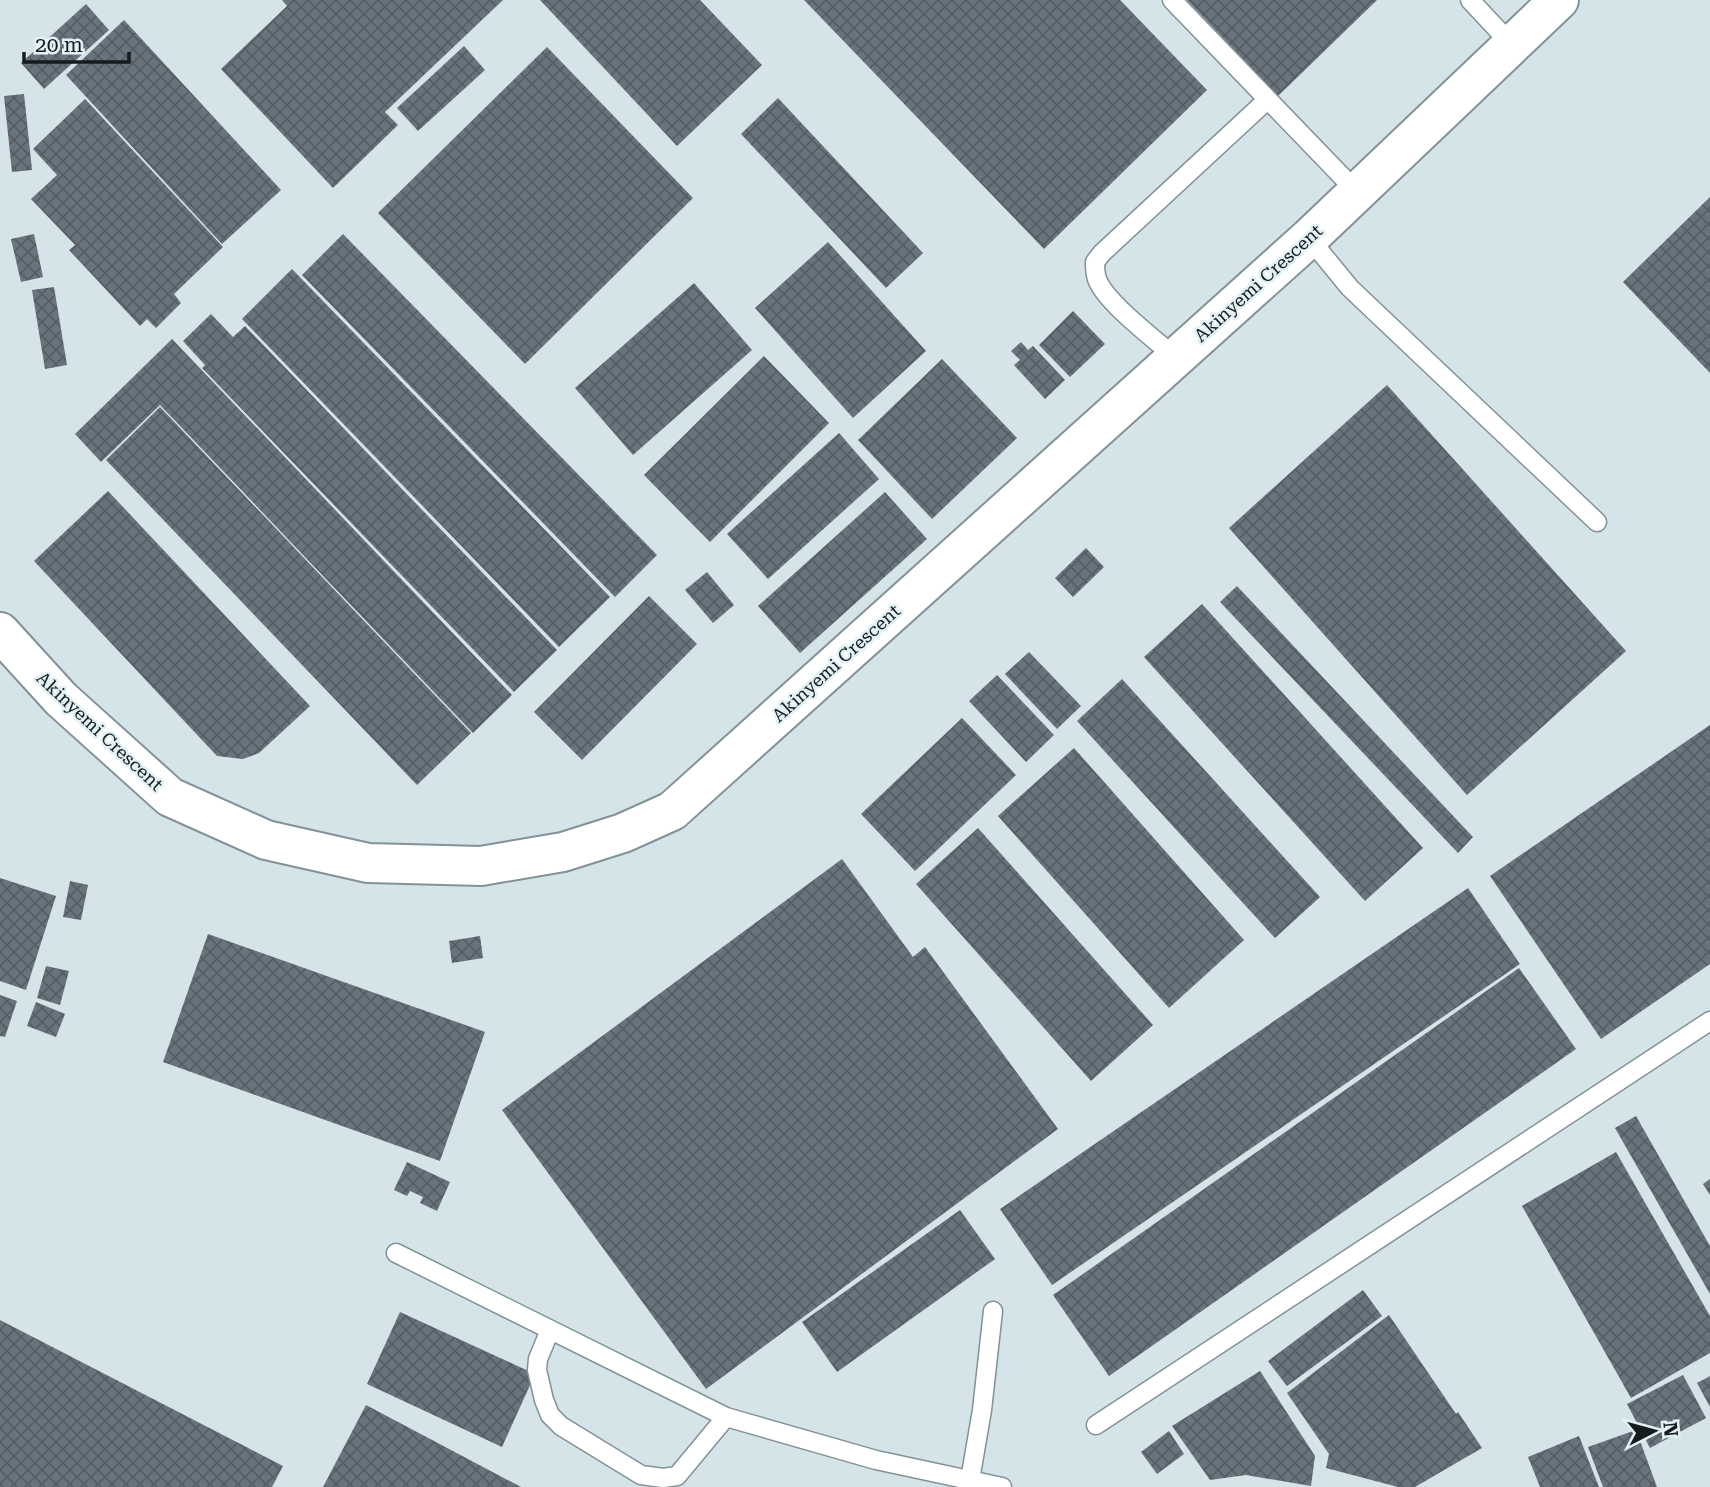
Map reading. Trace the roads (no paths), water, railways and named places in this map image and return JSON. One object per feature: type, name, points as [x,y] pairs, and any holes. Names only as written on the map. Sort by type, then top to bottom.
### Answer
[{"type":"street","name":"Akinyemi Crescent","points":[[0,632],[61,699],[170,797],[266,839],[368,863],[481,866],[563,852],[623,833],[672,811],[1309,238],[1559,0]]},
{"type":"lane","points":[[1172,0],[1357,192]]},
{"type":"lane","points":[[1469,0],[1512,45]]},
{"type":"lane","points":[[1176,358],[1127,316],[1104,292],[1097,278],[1095,262],[1267,100]]},
{"type":"lane","points":[[1309,238],[1350,288],[1597,522]]},
{"type":"lane","points":[[1096,1425],[1710,1021]]},
{"type":"lane","points":[[397,1253],[726,1417],[876,1461],[1002,1487]]},
{"type":"lane","points":[[970,1480],[982,1410],[993,1311]]},
{"type":"lane","points":[[550,1330],[538,1359],[537,1370],[550,1415],[561,1426],[641,1475],[663,1478],[677,1476],[726,1417]]}]
